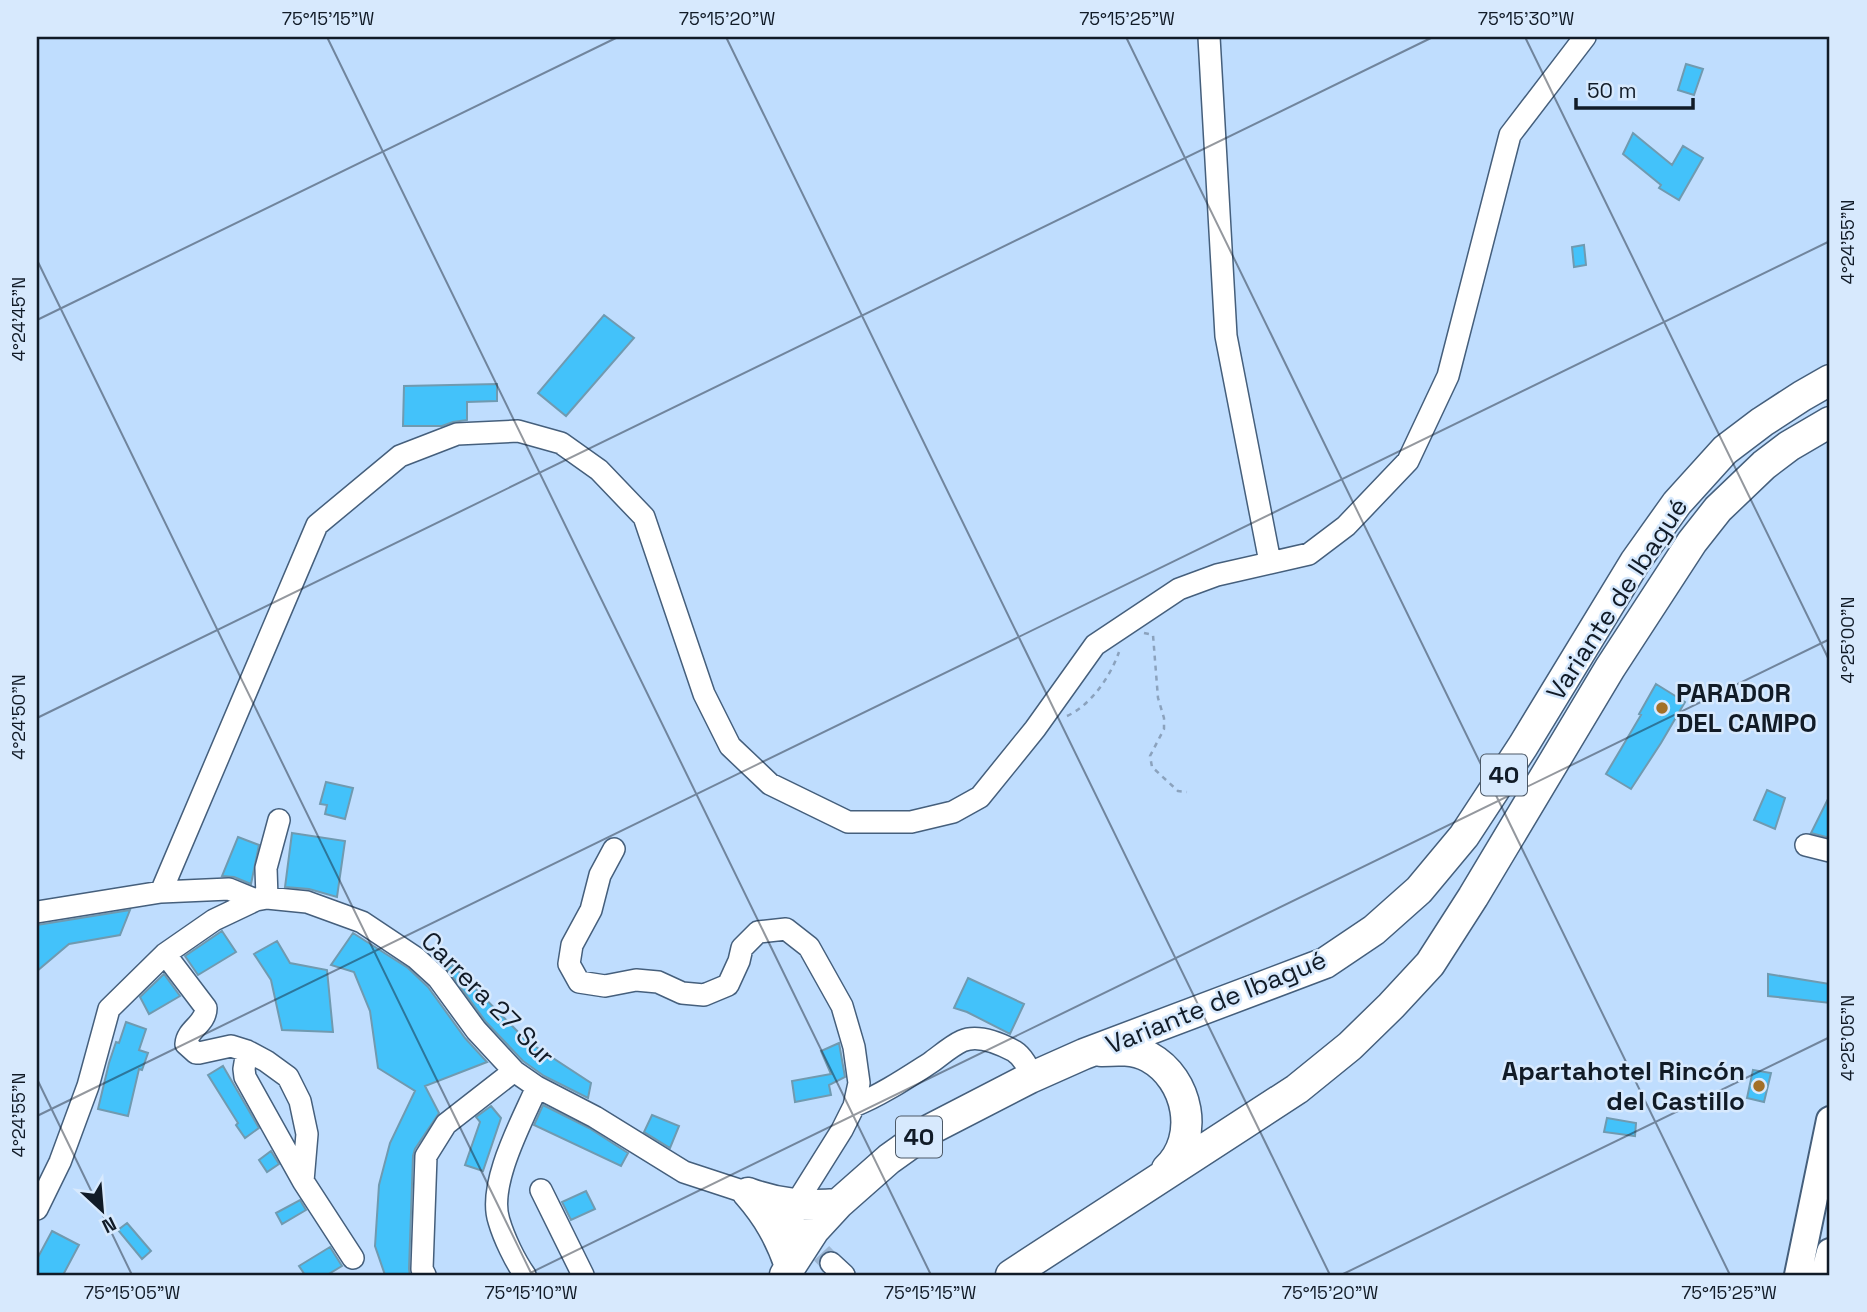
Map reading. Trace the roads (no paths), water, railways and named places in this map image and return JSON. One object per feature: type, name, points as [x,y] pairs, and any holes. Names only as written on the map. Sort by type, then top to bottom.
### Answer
[{"type":"highway","name":"Variante de Ibagué","points":[[786,1272],[814,1230],[838,1204],[890,1159],[931,1129],[1030,1078],[1084,1054],[1325,963],[1374,930],[1419,890],[1464,836],[1635,562],[1677,503],[1725,450],[1801,396],[1830,380]]},
{"type":"highway","name":"Variante de Ibagué","points":[[1011,1275],[1297,1089],[1350,1046],[1391,1006],[1430,964],[1610,668],[1692,542],[1718,509],[1763,465],[1830,422]]},
{"type":"highway","points":[[1789,446],[1830,433]]},
{"type":"highway","points":[[1084,1054],[1126,1050],[1149,1057],[1169,1072],[1182,1093],[1188,1117],[1185,1141],[1173,1163],[1156,1180]]},
{"type":"highway","points":[[748,1193],[771,1201],[797,1218],[816,1206],[838,1204]]},
{"type":"highway","points":[[748,1193],[774,1227],[783,1246],[786,1272]]},
{"type":"main road","points":[[1798,1275],[1830,1120]]},
{"type":"main road","points":[[1824,1275],[1830,1252]]},
{"type":"street","points":[[1209,37],[1226,336],[1270,562]]},
{"type":"street","points":[[161,892],[317,525],[400,456],[457,434],[518,431],[561,443],[599,470],[644,517],[704,694],[730,746],[771,784],[848,822],[911,822],[953,812],[980,797],[1035,729],[1095,645],[1180,589],[1217,575],[1309,554],[1346,526],[1408,461],[1448,376],[1510,135],[1585,37]]},
{"type":"street","points":[[37,1209],[60,1163],[88,1086],[109,1009],[165,954],[214,920],[261,899],[279,820]]},
{"type":"street","points":[[1806,845],[1830,851]]},
{"type":"street","points":[[614,849],[600,875],[591,910],[572,945],[569,964],[579,982],[605,986],[636,980],[658,982],[682,993],[704,995],[727,985],[739,961],[742,948],[758,932],[786,929],[809,947],[842,1006],[854,1047],[859,1083],[854,1106],[797,1218]]},
{"type":"street","name":"Carrera 27 Sur","points":[[37,912],[161,892],[229,889],[261,899],[307,902],[362,922],[416,958],[438,978],[476,1030],[514,1070],[537,1087],[595,1117],[684,1171],[748,1193]]},
{"type":"street","points":[[165,954],[206,1008],[205,1017],[187,1037],[186,1044],[196,1053],[232,1046],[266,1061],[288,1077],[300,1101],[307,1134],[303,1181]]},
{"type":"street","points":[[854,1106],[895,1085],[963,1040],[980,1039],[1001,1044],[1018,1054],[1030,1072],[1030,1078]]},
{"type":"street","points":[[247,1051],[245,1077],[303,1181],[353,1258]]},
{"type":"street","points":[[425,1275],[422,1269],[426,1156],[446,1124],[514,1070]]},
{"type":"street","points":[[525,1275],[498,1220],[496,1201],[506,1156],[537,1087]]},
{"type":"street","points":[[541,1190],[583,1275]]},
{"type":"tunnel","points":[[800,1231],[831,1263]]},
{"type":"place","name":"PARADOR DEL CAMPO","points":[[1662,708]]},
{"type":"place","name":"Apartahotel Rincón del Castillo","points":[[1759,1086]]}]
